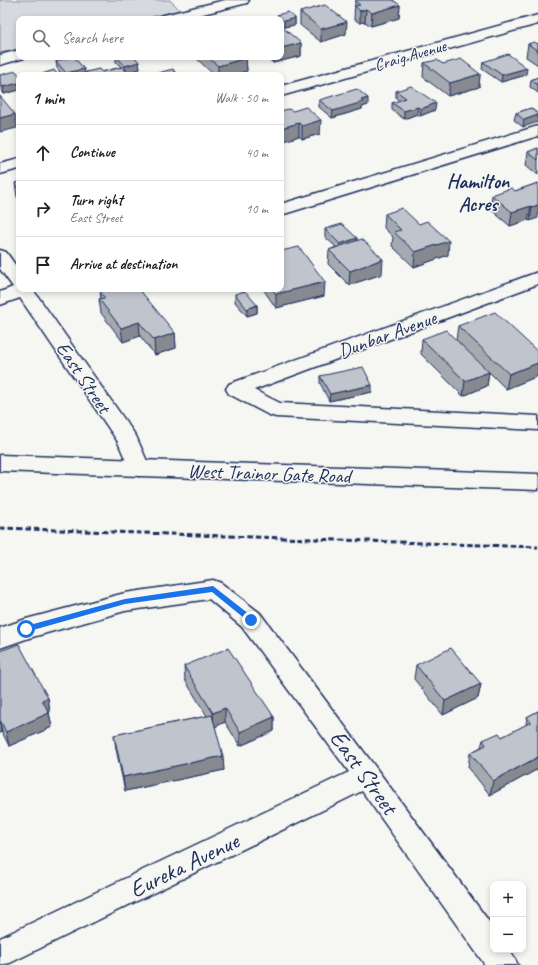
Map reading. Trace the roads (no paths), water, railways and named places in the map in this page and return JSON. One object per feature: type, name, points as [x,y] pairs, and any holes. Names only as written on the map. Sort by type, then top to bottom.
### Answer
[{"type":"street","points":[[177,16],[242,0]]},
{"type":"street","name":"Craig Avenue","points":[[284,90],[538,19]]},
{"type":"street","points":[[0,60],[16,56]]},
{"type":"street","points":[[284,209],[538,131]]},
{"type":"street","points":[[0,169],[16,165]]},
{"type":"street","name":"East Street","points":[[0,256],[16,278]]},
{"type":"street","name":"Dunbar Avenue","points":[[538,278],[236,389],[276,410],[538,423]]},
{"type":"street","points":[[0,299],[16,291]]},
{"type":"street","name":"East Street","points":[[26,292],[128,441],[139,468]]},
{"type":"street","name":"West Trainor Gate Road","points":[[0,463],[538,482]]},
{"type":"street","name":"East Street","points":[[0,638],[26,629],[125,602],[213,589],[251,620],[367,776],[503,965]]},
{"type":"street","name":"Eureka Avenue","points":[[0,954],[367,776]]},
{"type":"railway","points":[[0,528],[538,547]]},
{"type":"district","name":"Hamilton Acres","points":[[478,192]]}]
